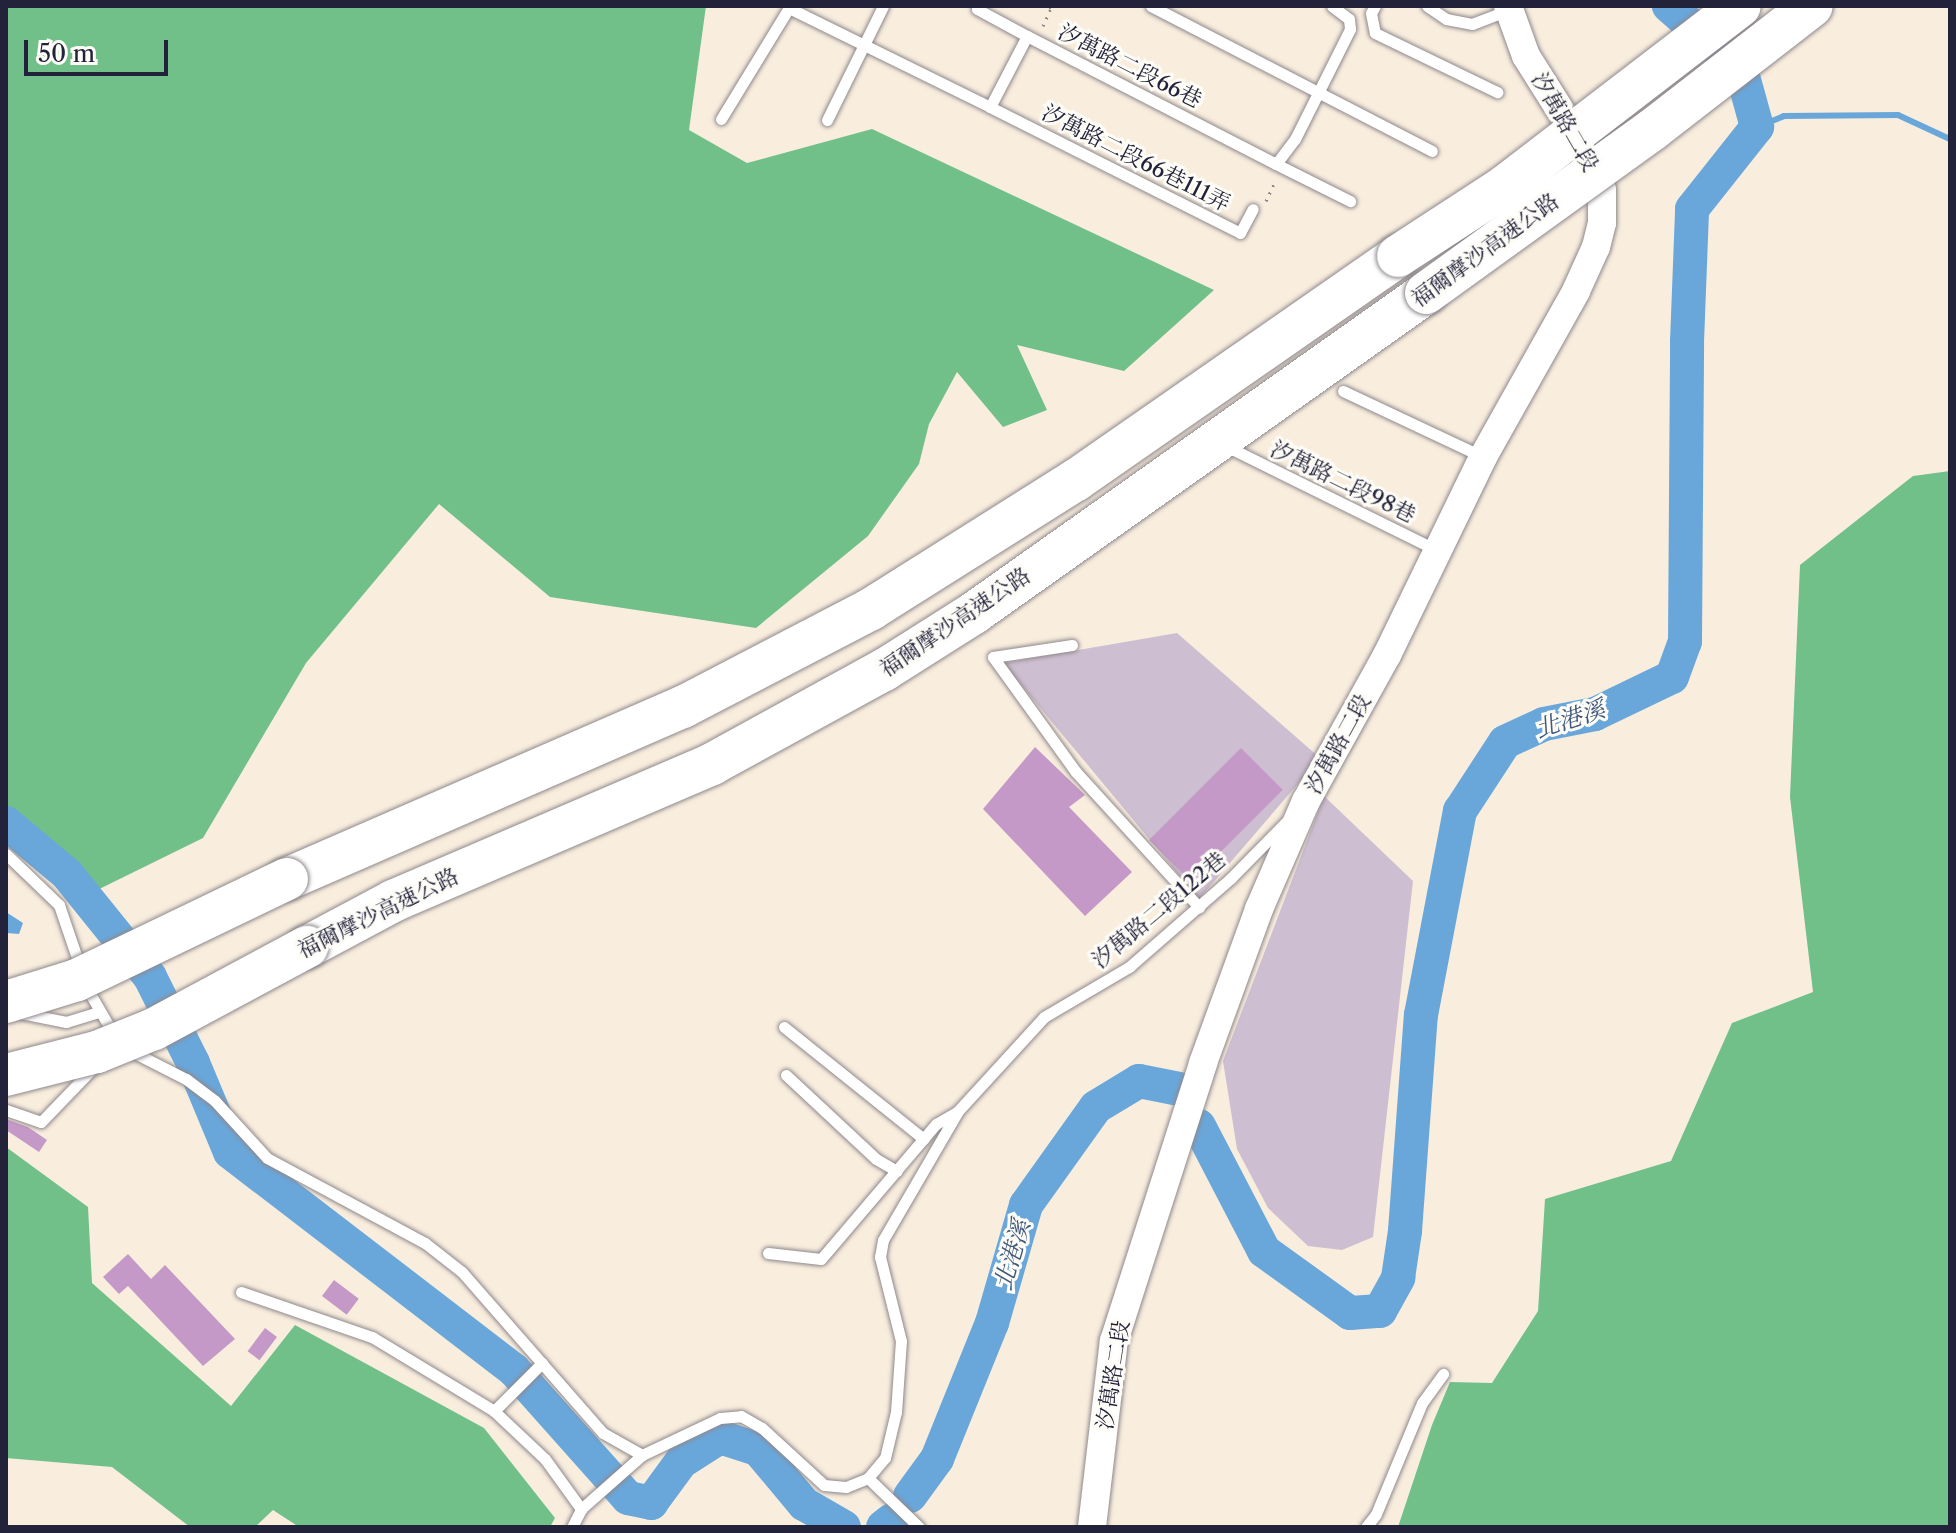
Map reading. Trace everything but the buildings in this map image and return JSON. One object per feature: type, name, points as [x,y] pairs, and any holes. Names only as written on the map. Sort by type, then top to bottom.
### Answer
[{"type":"highway","name":"福爾摩沙高速公路","points":[[6,1002],[77,980],[287,879],[683,707],[871,609],[1076,480],[1398,256],[1504,187],[1740,6]]},
{"type":"highway","name":"福爾摩沙高速公路","points":[[6,1075],[97,1052],[154,1029],[393,901],[712,764],[884,670],[974,613],[1426,293],[1652,130],[1812,6]]},
{"type":"street","name":"汐萬路二段","points":[[1092,1527],[1114,1341],[1134,1273],[1259,909],[1306,801],[1387,655],[1483,457],[1576,291],[1602,223],[1602,190],[1589,156],[1526,56],[1508,8]]},
{"type":"lane","points":[[827,120],[883,6]]},
{"type":"lane","points":[[1151,6],[1306,85],[1318,95],[1432,151]]},
{"type":"lane","points":[[1280,166],[1350,29],[1349,19],[1332,6]]},
{"type":"lane","points":[[1375,6],[1371,13],[1375,33],[1497,92]]},
{"type":"lane","points":[[1427,6],[1446,19],[1472,24],[1508,8]]},
{"type":"lane","points":[[721,119],[790,7],[990,107]]},
{"type":"lane","points":[[975,7],[1031,38]]},
{"type":"lane","name":"汐萬路二段66巷","points":[[990,107],[1031,38],[1350,201]]},
{"type":"lane","name":"汐萬路二段66巷111弄","points":[[990,107],[1240,233],[1253,209]]},
{"type":"lane","points":[[1343,391],[1483,457]]},
{"type":"lane","name":"汐萬路二段98巷","points":[[1232,449],[1436,550]]},
{"type":"lane","points":[[1072,645],[993,657],[1076,772],[1199,907]]},
{"type":"lane","name":"汐萬路二段122巷","points":[[868,1478],[885,1458],[896,1412],[901,1341],[880,1257],[883,1240],[958,1111],[1044,1017],[1129,967],[1199,907],[1306,801]]},
{"type":"lane","points":[[6,854],[59,905],[98,1012],[118,1042],[140,1058],[186,1079],[215,1101],[267,1158],[425,1243],[462,1272],[603,1433],[642,1455]]},
{"type":"lane","points":[[6,1012],[66,1022],[98,1012]]},
{"type":"lane","points":[[784,1027],[924,1139]]},
{"type":"lane","points":[[6,1110],[41,1122],[118,1042]]},
{"type":"lane","points":[[786,1075],[876,1159],[897,1171]]},
{"type":"lane","points":[[768,1253],[821,1259],[936,1124],[958,1111]]},
{"type":"lane","points":[[241,1292],[372,1337],[494,1411],[545,1459],[581,1509]]},
{"type":"lane","points":[[494,1411],[542,1363]]},
{"type":"lane","points":[[1366,1527],[1376,1514],[1422,1403],[1443,1374]]},
{"type":"lane","points":[[572,1527],[581,1509],[642,1455],[720,1418],[741,1416],[762,1428],[824,1485],[846,1487],[868,1478],[919,1527]]},
{"type":"path","points":[[1031,38],[1051,8],[1047,6]]},
{"type":"path","points":[[1253,209],[1266,202],[1280,166]]},
{"type":"shaded area","points":[[1177,633],[1320,758],[1199,899],[1003,663]]},
{"type":"shaded area","points":[[1324,796],[1413,881],[1373,1237],[1342,1250],[1308,1246],[1268,1208],[1237,1149],[1223,1061]]},
{"type":"green space","points":[[6,6],[706,6],[689,130],[747,163],[872,129],[1214,290],[1124,371],[1017,345],[1047,410],[1003,427],[957,372],[929,424],[919,464],[868,536],[756,628],[550,597],[439,504],[306,663],[203,838],[79,899],[6,823]]},
{"type":"green space","points":[[1950,471],[1950,1527],[1398,1527],[1432,1425],[1450,1382],[1492,1383],[1538,1311],[1545,1199],[1671,1161],[1732,1023],[1813,992],[1790,797],[1800,565],[1913,476]]},
{"type":"green space","points":[[6,1147],[88,1207],[92,1283],[231,1406],[295,1325],[484,1428],[555,1518],[550,1527],[299,1527],[273,1510],[255,1527],[190,1527],[112,1467],[6,1458]]},
{"type":"water","points":[[6,912],[23,923],[19,934],[6,933]]},
{"type":"waterway","name":"北港溪","points":[[1199,1126],[1264,1251],[1350,1313],[1380,1311],[1398,1278],[1405,1231],[1421,1015],[1460,811],[1505,742],[1544,724],[1595,714],[1672,677],[1685,642],[1687,342],[1692,209],[1757,127],[1741,69],[1669,6]]},
{"type":"waterway","points":[[1757,127],[1784,116],[1898,115],[1950,139]]},
{"type":"waterway","points":[[6,823],[67,874],[150,977],[193,1063],[230,1152],[514,1370],[628,1498],[651,1503],[681,1462],[720,1437],[758,1449],[804,1504],[844,1527]]},
{"type":"waterway","name":"北港溪","points":[[910,1496],[937,1459],[992,1323],[1026,1205],[1096,1107],[1139,1081],[1179,1089]]},
{"type":"waterway","name":"北港溪","points":[[883,1527],[892,1520]]}]
